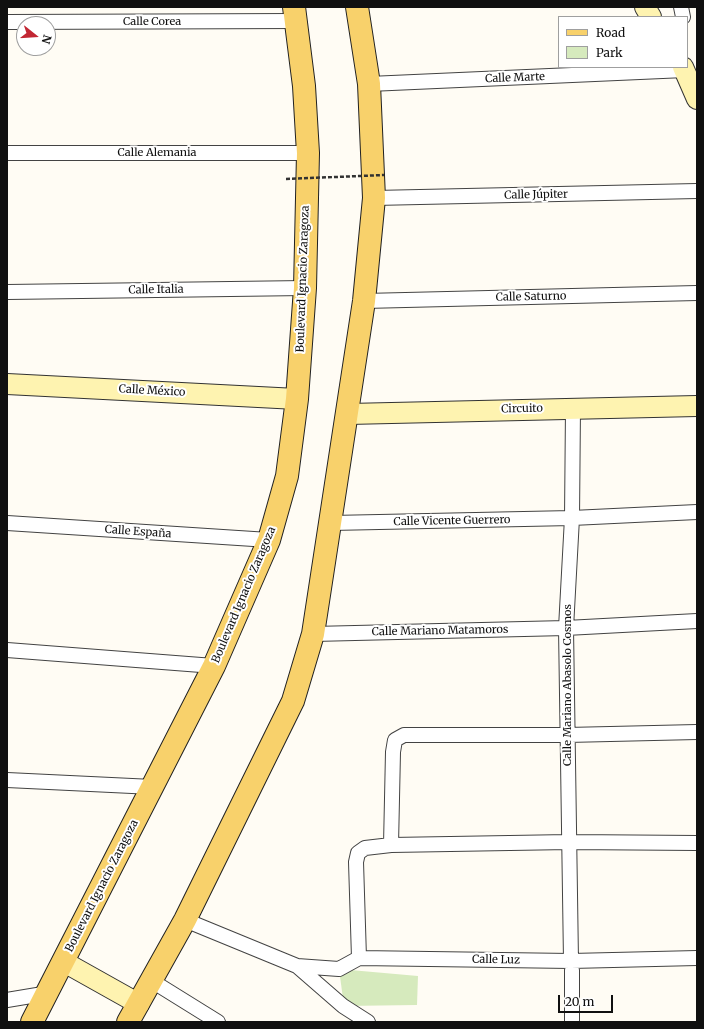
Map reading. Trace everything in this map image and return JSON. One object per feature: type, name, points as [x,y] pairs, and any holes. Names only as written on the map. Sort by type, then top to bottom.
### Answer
[{"type":"main road","points":[[134,1013],[185,920],[293,701],[313,634],[348,414],[364,301],[374,198],[369,84],[357,7]]},
{"type":"main road","name":"Boulevard Ignacio Zaragoza","points":[[32,1022],[49,992],[214,666],[268,540],[287,476],[297,399],[305,288],[308,153],[304,86],[295,14]]},
{"type":"street","points":[[645,7],[650,16]]},
{"type":"street","name":"Calle Corea","points":[[7,22],[295,14]]},
{"type":"street","name":"Calle Marte","points":[[369,84],[684,69]]},
{"type":"street","points":[[684,69],[697,98]]},
{"type":"street","name":"Calle Alemania","points":[[7,153],[308,153]]},
{"type":"street","name":"Calle Júpiter","points":[[374,198],[697,191]]},
{"type":"street","name":"Calle Italia","points":[[7,292],[305,288]]},
{"type":"street","name":"Calle Saturno","points":[[364,301],[697,293]]},
{"type":"street","name":"Calle México","points":[[7,384],[297,399]]},
{"type":"street","name":"Circuito","points":[[348,414],[697,406]]},
{"type":"street","name":"Calle Mariano Abasolo Cosmos","points":[[572,1022],[568,842],[566,628],[572,518],[573,408]]},
{"type":"street","name":"Calle Vicente Guerrero","points":[[331,523],[572,518],[697,512]]},
{"type":"street","name":"Calle España","points":[[7,523],[268,540]]},
{"type":"street","name":"Calle Mariano Matamoros","points":[[313,634],[566,628],[697,621]]},
{"type":"street","points":[[7,650],[214,666]]},
{"type":"street","points":[[391,845],[393,752],[395,740],[404,735],[567,735],[697,732]]},
{"type":"street","points":[[7,780],[153,787]]},
{"type":"street","points":[[359,958],[356,862],[358,853],[365,848],[391,845],[568,842],[697,844]]},
{"type":"street","points":[[185,920],[297,966],[343,1006],[368,1022]]},
{"type":"street","name":"Calle Luz","points":[[297,966],[339,969],[359,958],[571,966],[697,958]]},
{"type":"street","points":[[64,962],[134,1013]]},
{"type":"street","points":[[152,981],[218,1022]]},
{"type":"street","points":[[7,1000],[49,992]]},
{"type":"path","points":[[286,179],[384,175]]},
{"type":"green space","points":[[339,969],[418,976],[417,1005],[344,1006]]}]
